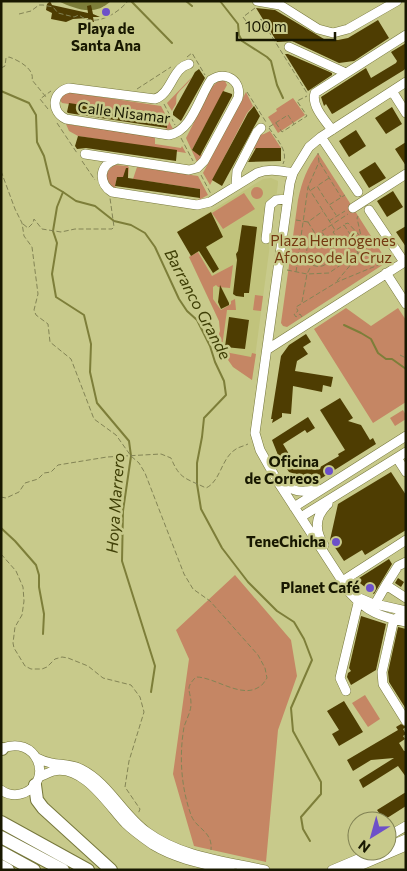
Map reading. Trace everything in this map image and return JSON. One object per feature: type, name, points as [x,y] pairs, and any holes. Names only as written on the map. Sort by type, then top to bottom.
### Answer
[{"type":"highway","points":[[37,781],[37,800],[43,808],[111,870]]},
{"type":"highway","points":[[1,822],[88,870]]},
{"type":"highway","points":[[1,836],[63,870]]},
{"type":"highway","points":[[1,852],[34,870]]},
{"type":"highway","points":[[1,866],[8,870]]},
{"type":"street","points":[[258,2],[280,5],[318,29],[333,33],[348,29],[397,1]]},
{"type":"street","points":[[332,130],[315,104],[316,94],[406,35]]},
{"type":"street","points":[[289,47],[346,73]]},
{"type":"street","name":"Calle Nisamar","points":[[187,61],[160,97],[151,99],[69,88],[62,90],[58,94],[55,105],[58,114],[66,119],[169,135],[178,132],[188,123],[211,80],[216,76],[227,76],[236,82],[239,92],[238,98],[204,161],[197,168]]},
{"type":"street","points":[[406,82],[321,137],[309,147],[292,173],[255,433],[260,450],[278,482],[341,582],[350,593],[374,613],[406,622]]},
{"type":"street","points":[[392,91],[406,113]]},
{"type":"street","points":[[236,186],[236,171],[257,132],[265,128]]},
{"type":"street","points":[[321,137],[358,192]]},
{"type":"street","points":[[81,153],[115,160],[189,170],[197,168]]},
{"type":"street","points":[[115,160],[105,166],[102,174],[103,183],[112,192],[197,205],[210,202],[264,170],[292,173]]},
{"type":"street","points":[[353,208],[406,174]]},
{"type":"street","points":[[266,239],[270,205],[276,200],[288,199]]},
{"type":"street","points":[[268,348],[405,261],[369,210]]},
{"type":"street","points":[[386,273],[406,304]]},
{"type":"street","points":[[294,507],[406,436]]},
{"type":"street","points":[[301,517],[406,452]]},
{"type":"street","points":[[397,458],[406,472]]},
{"type":"street","points":[[278,482],[294,491],[308,492],[345,474]]},
{"type":"street","points":[[328,560],[327,551],[320,540],[316,526],[320,512],[342,493]]},
{"type":"street","points":[[341,582],[406,540]]},
{"type":"street","points":[[377,605],[386,585],[398,566],[406,562]]},
{"type":"street","points":[[386,585],[406,598]]},
{"type":"street","points":[[359,600],[405,610]]},
{"type":"street","points":[[346,691],[340,678],[359,600]]},
{"type":"street","points":[[377,605],[390,614],[394,620]]},
{"type":"street","points":[[405,610],[394,620],[382,672],[383,684],[406,721]]},
{"type":"street","points":[[1,749],[10,746],[20,746],[30,750],[37,758],[40,767],[37,781]]},
{"type":"street","points":[[37,758],[50,763],[68,765],[92,776],[107,790],[135,823],[164,842],[182,850],[210,858],[266,870]]},
{"type":"street","points":[[2,792],[21,794],[29,790],[37,781],[54,771],[68,772],[95,787],[126,824],[155,846],[193,862],[230,870]]},
{"type":"street","points":[[332,870],[350,866],[406,846]]},
{"type":"path","points":[[19,14],[43,5],[53,8],[58,13],[74,17],[79,14],[83,17],[98,20],[122,8],[128,1]]},
{"type":"path","points":[[258,2],[254,10],[243,17],[254,32],[260,28],[256,23],[262,19],[308,95],[297,101],[307,116],[282,132],[276,123]]},
{"type":"path","points":[[187,61],[192,53],[206,78]]},
{"type":"path","points":[[1,68],[5,66],[6,58],[9,56],[19,61],[31,70],[32,80],[45,96]]},
{"type":"path","points":[[132,92],[175,65]]},
{"type":"path","points":[[49,111],[40,99],[56,89]]},
{"type":"path","points":[[245,89],[265,128],[285,151],[285,161],[281,171]]},
{"type":"path","points":[[160,97],[210,193]]},
{"type":"path","points":[[265,128],[288,115],[294,124]]},
{"type":"path","points":[[53,117],[81,153]]},
{"type":"path","points":[[318,153],[320,162],[341,197]]},
{"type":"path","points":[[296,272],[308,187],[320,162]]},
{"type":"path","points":[[1,171],[14,209],[22,223],[28,228],[34,219],[42,229],[61,232],[75,229],[112,229],[114,221],[109,200],[110,196]]},
{"type":"path","points":[[310,190],[329,178]]},
{"type":"path","points":[[317,186],[336,216]]},
{"type":"path","points":[[308,187],[341,243],[350,238]]},
{"type":"path","points":[[329,205],[345,195]]},
{"type":"path","points":[[322,232],[330,244],[333,255],[328,263],[321,266],[312,265],[306,258],[306,252],[311,242],[317,237],[316,235],[348,214],[346,210],[329,220]]},
{"type":"path","points":[[308,222],[323,211]]},
{"type":"path","points":[[354,245],[360,236],[358,216]]},
{"type":"path","points":[[296,220],[308,222],[316,235]]},
{"type":"path","points":[[22,223],[24,236],[32,247],[35,266],[38,294],[34,310],[36,315],[48,324],[50,342],[71,359],[94,419],[116,435],[145,473],[184,574],[193,589],[210,601],[258,655],[267,678],[258,688],[243,691],[204,677],[196,677],[190,683],[188,691],[191,705],[184,726],[181,763],[184,787],[193,819],[206,831],[212,843],[210,858]]},
{"type":"path","points":[[335,231],[348,223],[360,236]]},
{"type":"path","points":[[344,225],[352,236],[350,238],[358,254]]},
{"type":"path","points":[[278,268],[306,274],[329,273],[358,254],[383,262],[337,282],[302,303],[296,308],[298,311],[294,314],[296,317],[300,314],[302,317]]},
{"type":"path","points":[[337,282],[354,262],[352,257]]},
{"type":"path","points":[[302,303],[306,274],[312,265]]},
{"type":"path","points":[[400,355],[406,358]]},
{"type":"path","points":[[1,497],[6,498],[20,492],[26,483],[51,472],[58,464],[107,457],[161,454],[171,458],[176,470],[185,479],[206,488],[213,485],[224,463],[235,449],[248,444]]},
{"type":"path","points":[[1,554],[16,571],[23,587],[22,615],[15,627],[13,643],[25,666],[31,669],[42,669],[48,667],[55,659],[68,658],[88,666],[103,678],[131,685],[140,697],[144,712],[129,762],[125,787],[140,809],[135,823]]},
{"type":"shaded area","points":[[58,1],[111,1],[98,9],[85,10],[71,7]]},
{"type":"shaded area","points":[[271,178],[278,181],[278,184],[252,380],[233,367],[219,347],[217,340],[220,331],[219,321],[189,257],[191,256],[177,232],[263,179]]},
{"type":"green space","points":[[192,77],[178,93],[176,104],[172,111],[167,103]]},
{"type":"green space","points":[[223,80],[227,85],[192,150],[200,155],[203,154],[197,162],[186,138],[212,87],[217,82]]},
{"type":"green space","points":[[68,92],[161,106],[173,129],[164,130],[167,128],[167,118],[62,103],[60,100]]},
{"type":"green space","points":[[246,92],[253,106],[247,113],[210,185],[203,173]]},
{"type":"green space","points":[[293,98],[305,115],[278,133],[268,117],[277,111],[276,109]]},
{"type":"green space","points":[[66,124],[155,137],[155,144],[181,148],[182,146],[186,153],[78,136],[69,131]]},
{"type":"green space","points":[[270,131],[281,148],[253,149],[260,135]]},
{"type":"green space","name":"Plaza Hermógenes Afonso de la Cruz","points":[[318,153],[385,258],[384,264],[287,327],[281,323],[298,200],[305,175]]},
{"type":"green space","points":[[115,165],[128,166],[129,168],[128,178],[117,177],[115,186],[117,189],[107,181],[108,171]]},
{"type":"green space","points":[[137,167],[198,176],[208,195],[197,201],[200,198],[200,189],[133,179]]},
{"type":"green space","points":[[255,187],[259,187],[263,193],[259,199],[255,199],[251,195],[251,191]]},
{"type":"green space","points":[[244,193],[255,209],[223,229],[212,213]]},
{"type":"green space","points":[[198,252],[212,276],[233,265],[230,288],[218,287],[216,285],[213,287],[213,299],[221,310],[235,299],[236,310],[227,310],[222,347],[225,348],[225,352],[251,357],[252,353],[256,354],[252,380],[233,367],[219,347],[217,340],[220,331],[219,321],[189,257]]},
{"type":"green space","points":[[255,295],[263,296],[261,311],[253,310]]},
{"type":"green space","points":[[346,308],[371,326],[398,308],[406,320],[406,402],[373,423],[314,329]]},
{"type":"green space","points":[[403,410],[406,419],[395,426],[390,418]]},
{"type":"green space","points":[[235,575],[291,640],[297,676],[278,730],[266,862],[194,846],[173,774],[189,659],[176,630]]},
{"type":"green space","points":[[365,695],[380,719],[368,727],[352,703]]},
{"type":"building","points":[[50,1],[52,5],[88,13],[87,6],[91,5],[93,14],[100,17],[93,17],[94,22],[89,22],[88,18],[73,19],[66,22],[51,19],[52,13],[46,10],[47,4]]},
{"type":"building","points":[[256,8],[275,10],[324,39],[338,40],[348,38],[378,20],[389,38],[354,61],[339,63],[292,41],[277,42]]},
{"type":"building","points":[[406,43],[406,68],[404,70],[332,114],[326,104],[324,106],[321,97],[366,68],[371,78],[396,63],[397,61],[391,52]]},
{"type":"building","points":[[285,54],[332,73],[332,75],[308,91]]},
{"type":"building","points":[[199,69],[205,78],[181,121],[173,115],[173,112],[195,72]]},
{"type":"building","points":[[223,91],[232,94],[232,96],[200,156],[192,150]]},
{"type":"building","points":[[69,103],[167,118],[167,128],[68,113]]},
{"type":"building","points":[[254,106],[260,116],[222,186],[212,180],[248,113]]},
{"type":"building","points":[[392,107],[402,124],[386,134],[375,118]]},
{"type":"building","points":[[356,130],[366,146],[349,157],[339,141]]},
{"type":"building","points":[[78,136],[177,150],[176,161],[86,148],[77,149],[75,146]]},
{"type":"building","points":[[406,142],[406,166],[395,149]]},
{"type":"building","points":[[256,148],[281,148],[281,161],[248,162]]},
{"type":"building","points":[[375,162],[386,178],[369,188],[359,172]]},
{"type":"building","points":[[126,168],[128,168],[128,178],[200,189],[200,198],[115,186],[117,177],[123,177]]},
{"type":"building","points":[[393,191],[403,207],[387,217],[377,201]]},
{"type":"building","points":[[211,212],[223,237],[206,247],[219,269],[213,273],[199,251],[191,256],[177,232]]},
{"type":"building","points":[[242,225],[257,227],[249,293],[244,293],[244,297],[233,294],[236,254]]},
{"type":"building","points":[[406,226],[406,247],[396,232]]},
{"type":"building","points":[[220,285],[229,303],[229,305],[221,309],[218,302]]},
{"type":"building","points":[[229,317],[249,320],[245,349],[225,347]]},
{"type":"building","points":[[306,334],[311,342],[303,347],[308,354],[297,361],[295,371],[333,377],[331,387],[323,385],[322,392],[293,386],[291,414],[282,413],[282,417],[272,423],[273,419],[271,419],[281,356],[289,345]]},
{"type":"building","points":[[340,398],[353,418],[348,421],[361,425],[370,440],[373,438],[376,444],[317,481],[289,472],[278,455],[272,440],[308,417],[315,428],[307,433],[305,430],[283,444],[295,464],[315,470],[339,456],[338,454],[345,450],[320,410]]},
{"type":"building","points":[[391,472],[406,495],[406,530],[365,555],[362,550],[344,561],[330,540],[338,504]]},
{"type":"building","points":[[389,559],[392,564],[374,594],[356,580]]},
{"type":"building","points":[[398,578],[404,582],[401,587],[395,583]]},
{"type":"building","points":[[361,616],[386,624],[376,670],[351,685],[347,677],[351,671],[349,668]]},
{"type":"building","points":[[398,627],[406,629],[406,709],[389,682],[388,672]]},
{"type":"building","points":[[344,701],[363,732],[339,746],[332,734],[339,730],[327,711]]},
{"type":"building","points":[[401,724],[406,727],[403,729],[406,734],[403,736],[405,739],[399,743],[404,751],[406,751],[406,777],[398,766],[363,788],[359,780],[394,758],[371,760],[353,771],[347,760],[398,730],[396,727]]},
{"type":"building","points":[[406,792],[406,806],[397,812],[377,810]]},
{"type":"waterway","points":[[131,1],[172,43]]},
{"type":"waterway","points":[[186,1],[192,6]]},
{"type":"waterway","points":[[220,1],[238,24],[239,35],[242,41],[271,61],[277,85],[283,98]]},
{"type":"waterway","name":"Barranco Grande","points":[[1,91],[29,103],[36,115],[37,142],[44,156],[51,185],[76,201],[95,206],[114,221],[131,225],[145,233],[155,247],[179,299],[187,311],[197,320],[210,346],[224,381],[226,395],[204,418],[197,463],[197,484],[201,509],[222,548],[248,582],[277,611],[294,622],[304,639],[312,660],[291,708],[293,731],[321,782],[321,794],[301,817],[303,829],[310,841]]},
{"type":"waterway","name":"Hoya Marrero","points":[[63,192],[57,207],[53,231],[57,243],[52,274],[56,297],[84,315],[91,344],[90,372],[97,403],[129,441],[131,456],[123,511],[122,561],[155,666],[151,692]]},
{"type":"waterway","points":[[344,325],[371,339],[378,353],[386,359],[392,359],[406,369]]},
{"type":"waterway","points":[[1,528],[36,565],[44,614],[43,634]]},
{"type":"place","name":"Playa de Santa Ana","points":[[106,12]]},
{"type":"place","name":"Oficina de Correos","points":[[329,471]]},
{"type":"place","name":"TeneChicha","points":[[336,542]]},
{"type":"place","name":"Planet Café","points":[[370,588]]}]
